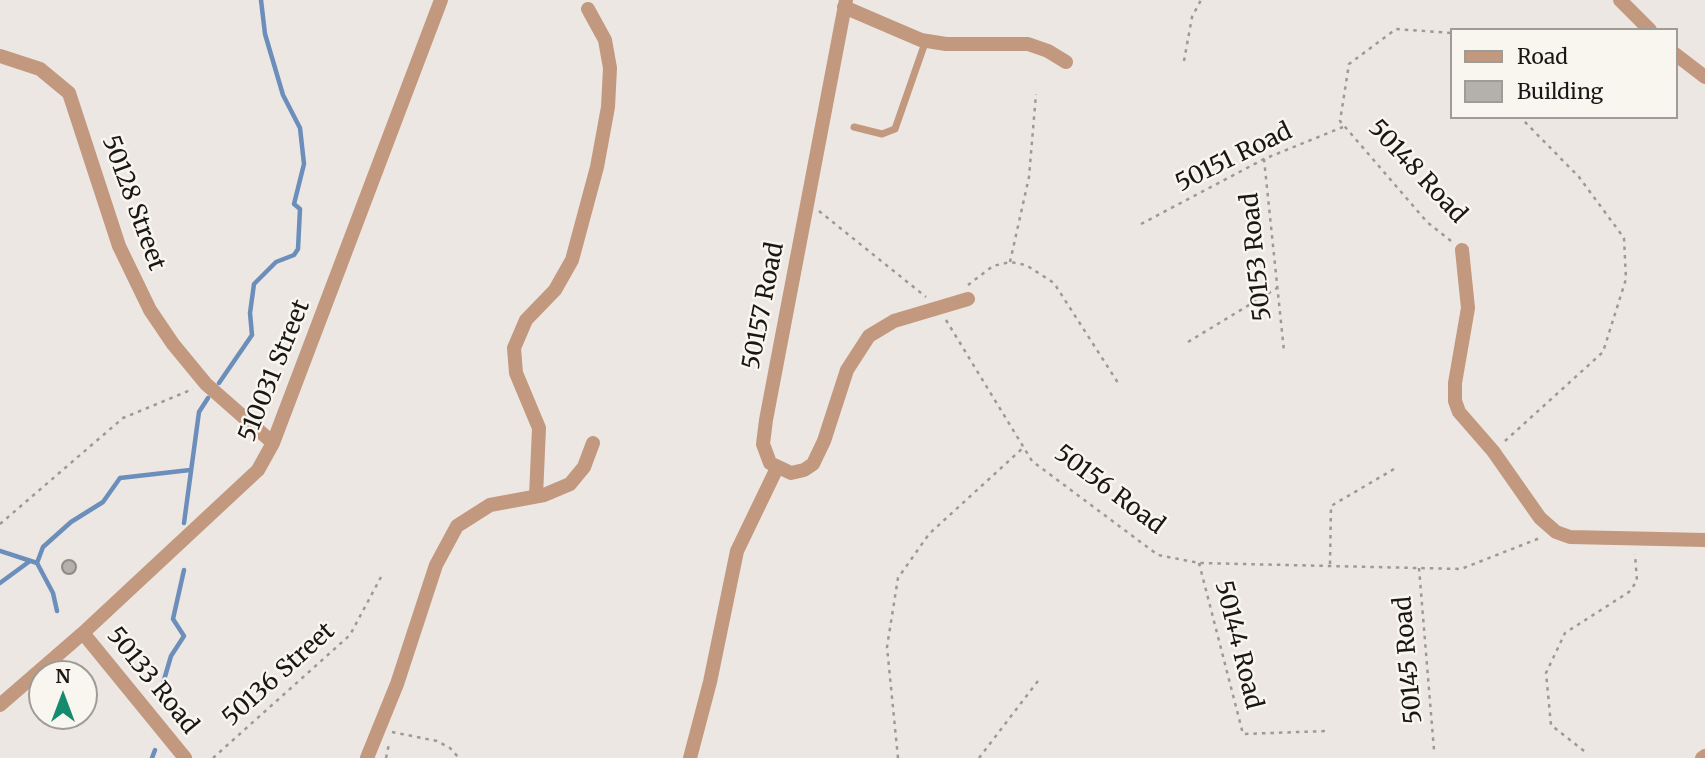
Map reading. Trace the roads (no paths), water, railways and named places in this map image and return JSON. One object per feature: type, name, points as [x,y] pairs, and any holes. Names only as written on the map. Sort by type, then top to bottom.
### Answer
[{"type":"street","name":"510031 Street","points":[[0,705],[83,634],[258,470],[273,443],[441,0]]},
{"type":"street","points":[[1620,0],[1648,28]]},
{"type":"street","points":[[845,3],[926,40],[958,44],[1028,44],[1048,51],[1066,62]]},
{"type":"street","name":"50157 Road","points":[[777,468],[765,454],[762,444],[845,3]]},
{"type":"street","points":[[536,496],[539,428],[516,373],[514,348],[526,320],[555,290],[572,260],[597,167],[608,107],[610,68],[605,40],[588,9]]},
{"type":"street","name":"50128 Street","points":[[0,56],[40,69],[69,93],[119,246],[150,310],[206,384],[273,443]]},
{"type":"street","points":[[1677,56],[1705,77]]},
{"type":"street","name":"50148 Road","points":[[1462,250],[1468,308],[1455,383],[1455,401],[1459,412],[1493,451],[1530,506],[1556,532],[1584,538],[1705,540]]},
{"type":"street","points":[[690,758],[710,682],[737,551],[777,468],[791,473],[804,470],[813,464],[824,441],[847,370],[869,336],[894,321],[939,307],[964,295]]},
{"type":"street","points":[[367,758],[389,703],[436,565],[457,526],[490,505],[559,490],[578,477],[593,443]]},
{"type":"street","name":"50133 Road","points":[[83,634],[185,758]]},
{"type":"lane","points":[[854,127],[882,134],[895,129],[926,40]]},
{"type":"waterway","points":[[219,383],[252,335],[250,313],[254,284],[276,262],[294,255],[298,249],[300,209],[294,204],[304,164],[300,128],[283,95],[265,34],[261,0]]},
{"type":"waterway","points":[[184,523],[199,412],[208,398]]},
{"type":"waterway","points":[[57,611],[53,593],[37,563],[43,547],[71,522],[103,502],[120,478],[190,470]]},
{"type":"waterway","points":[[0,551],[37,563]]},
{"type":"waterway","points":[[0,583],[30,561]]},
{"type":"waterway","points":[[159,697],[171,656],[184,636],[173,619],[184,570]]},
{"type":"waterway","points":[[152,758],[155,750]]}]
